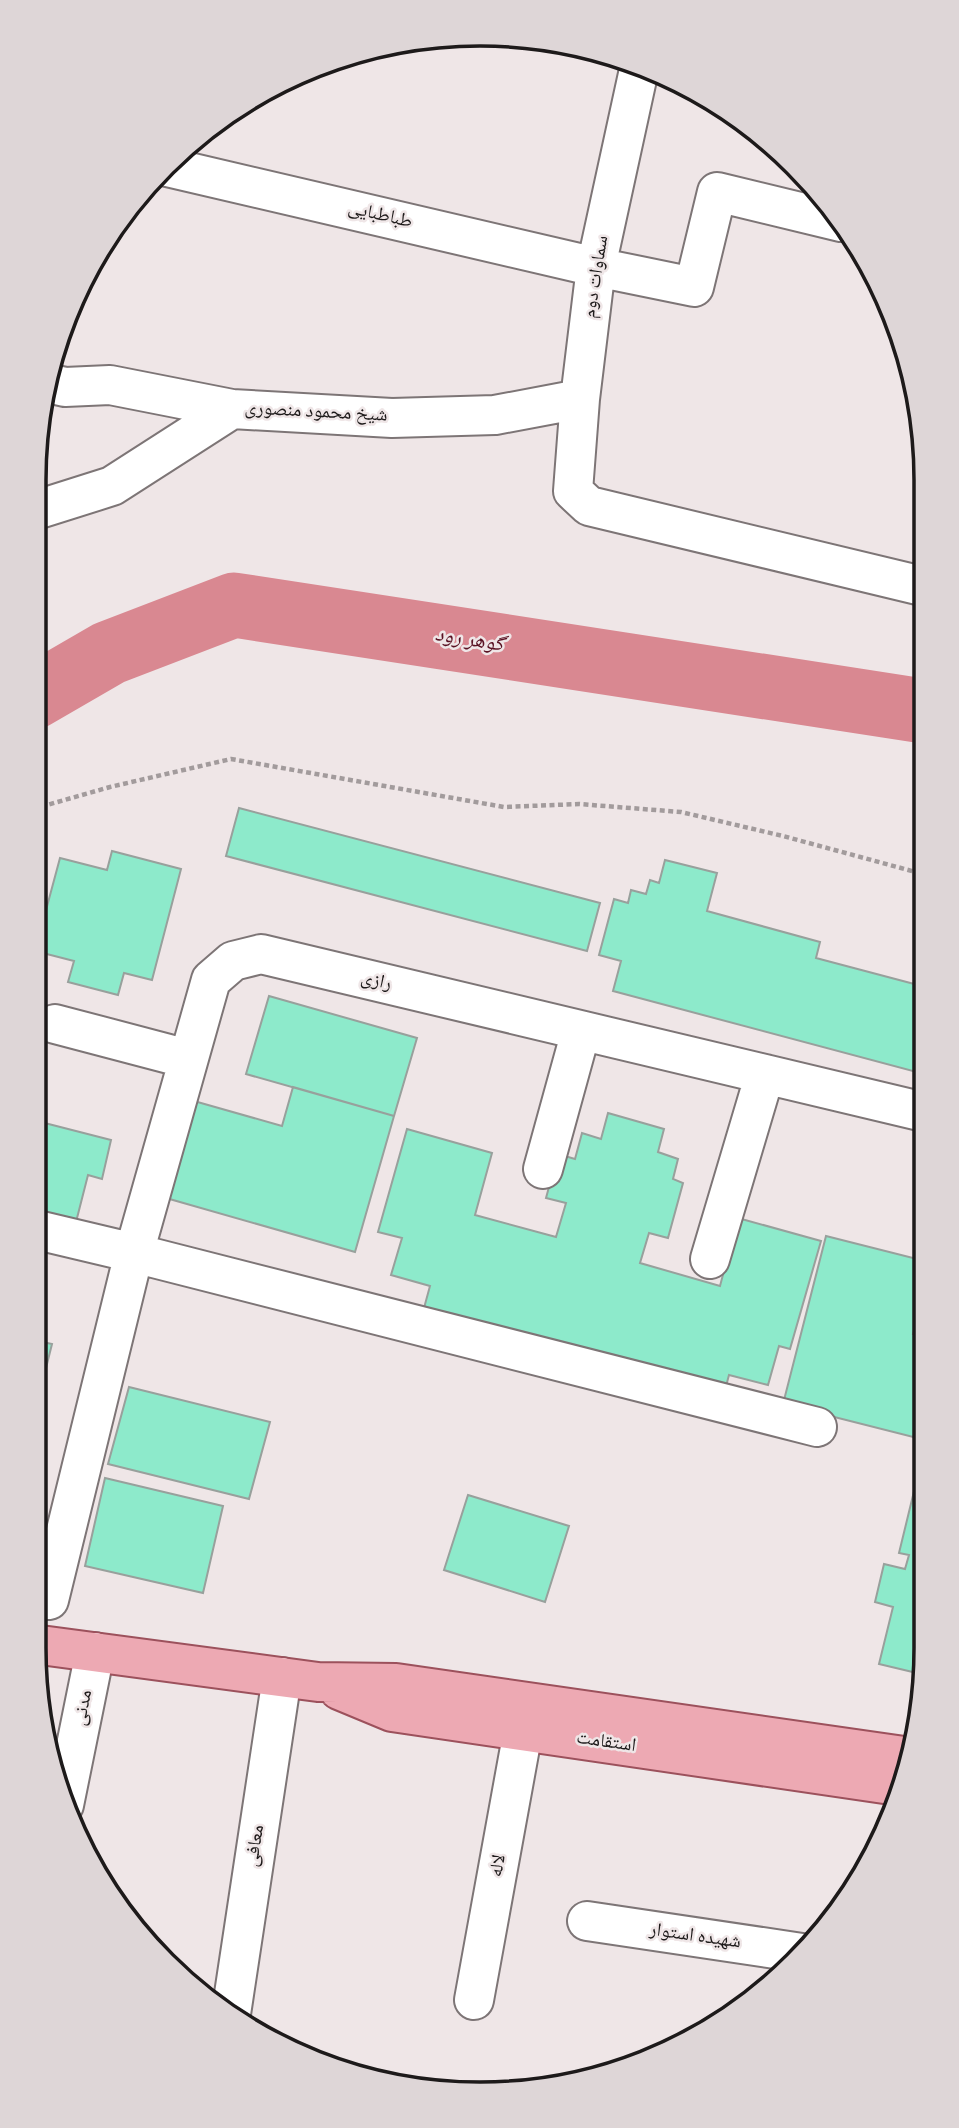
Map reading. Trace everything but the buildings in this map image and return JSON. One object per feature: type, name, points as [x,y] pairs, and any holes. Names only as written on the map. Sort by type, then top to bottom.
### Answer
[{"type":"main road","name":"استقامت","points":[[46,1646],[300,1679],[396,1683],[900,1755]]},
{"type":"main road","name":"استقامت","points":[[300,1679],[392,1712],[891,1785]]},
{"type":"street","name":"سماوات دوم","points":[[638,76],[596,267],[580,399],[573,491],[589,506],[914,584]]},
{"type":"street","name":"طباطبایی","points":[[177,169],[596,267],[694,287],[717,192],[826,218]]},
{"type":"street","name":"شیخ محمود منصوری","points":[[56,385],[110,386],[232,408],[405,418],[495,415],[580,399]]},
{"type":"street","points":[[46,507],[112,486],[232,408]]},
{"type":"street","name":"رازی","points":[[49,1600],[134,1254],[188,1059],[211,980],[233,961],[261,954],[914,1110]]},
{"type":"street","points":[[55,1024],[188,1059]]},
{"type":"street","points":[[544,1169],[581,1031]]},
{"type":"street","points":[[710,1259],[765,1074]]},
{"type":"street","points":[[46,1232],[817,1427]]},
{"type":"street","name":"مدنی","points":[[68,1785],[95,1652]]},
{"type":"street","name":"معافی","points":[[233,2005],[300,1679]]},
{"type":"street","name":"لاله","points":[[474,2000],[523,1731]]},
{"type":"street","name":"شهیده استوار","points":[[587,1922],[790,1951]]},
{"type":"path","points":[[46,805],[110,787],[230,759],[504,807],[579,804],[681,812],[914,872]]},
{"type":"waterway","name":"گوهر رود","points":[[46,689],[109,653],[234,605],[914,710]]}]
